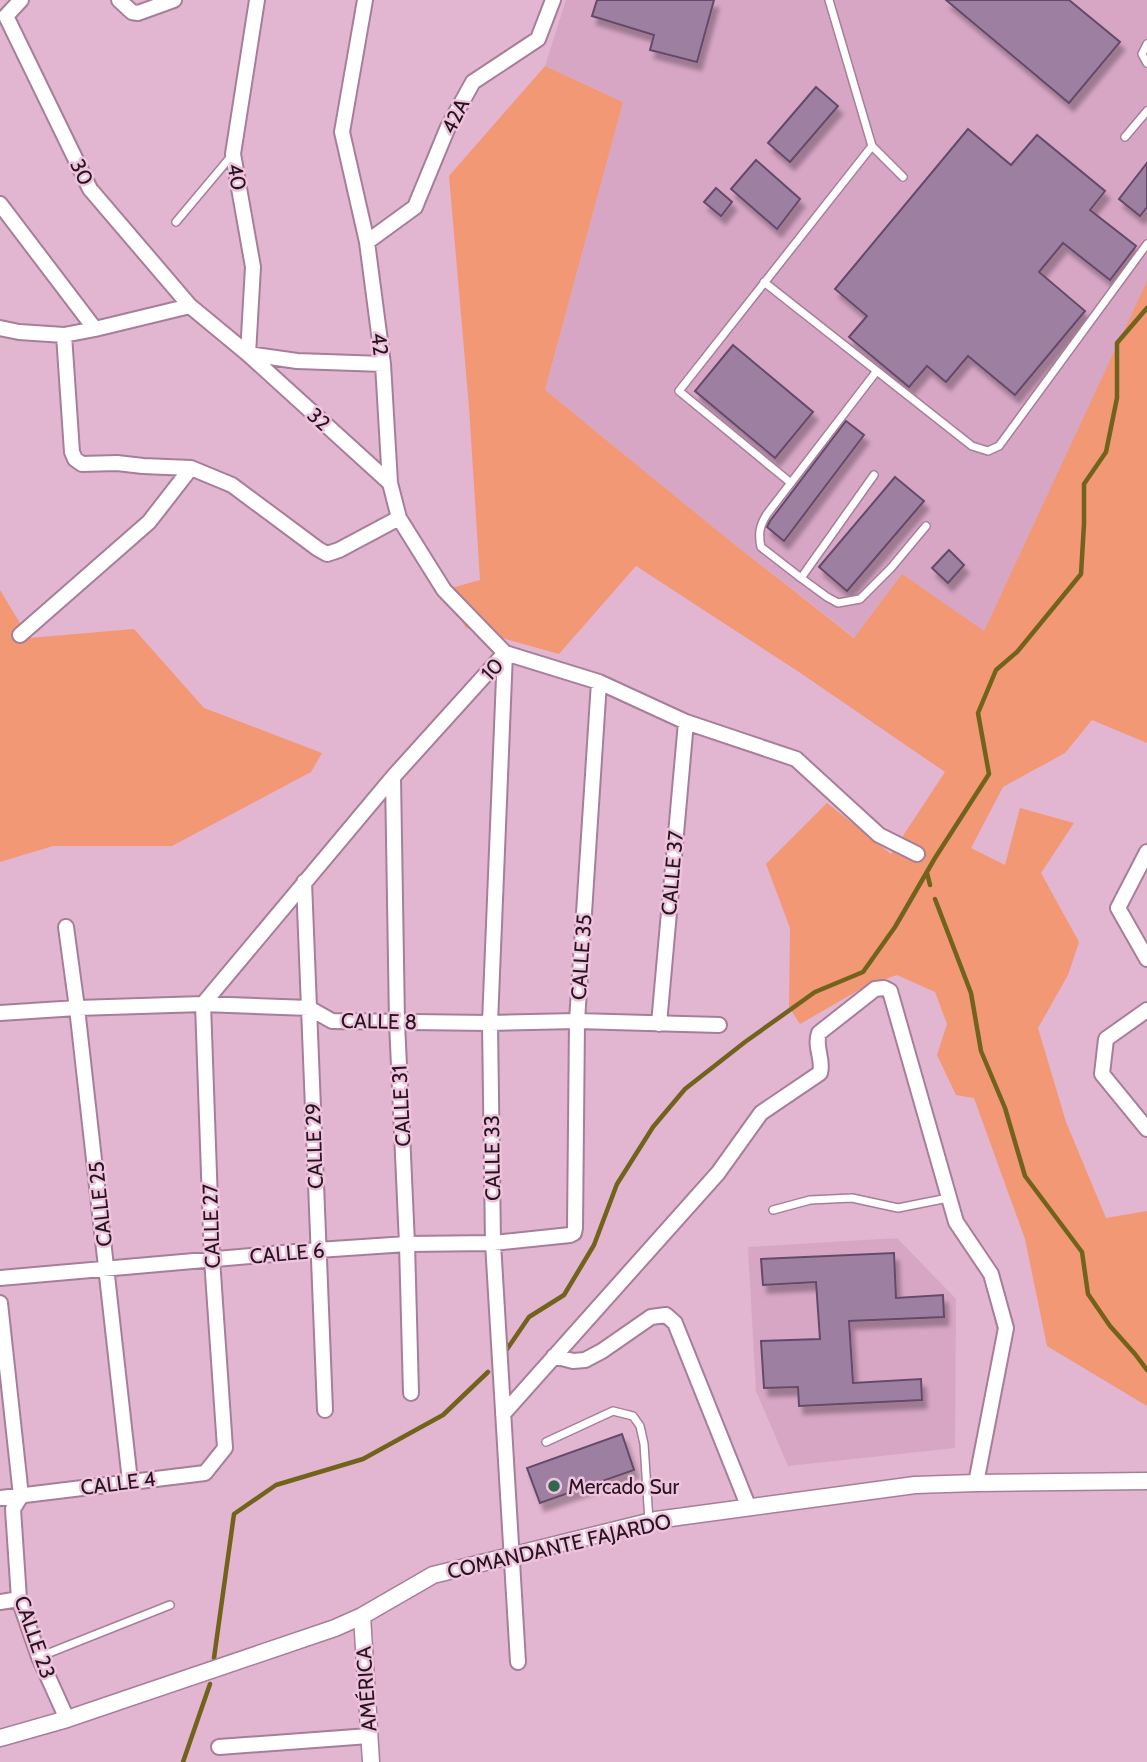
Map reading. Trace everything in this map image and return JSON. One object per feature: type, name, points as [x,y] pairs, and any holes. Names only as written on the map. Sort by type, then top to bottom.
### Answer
[{"type":"street","name":"30","points":[[21,0],[6,16],[90,189],[190,306],[248,354]]},
{"type":"street","points":[[119,0],[132,12],[138,13],[174,0]]},
{"type":"street","name":"40","points":[[248,354],[253,267],[233,154],[257,0]]},
{"type":"street","name":"42","points":[[365,0],[342,132],[367,242],[383,364],[390,483],[399,518],[444,590],[505,653]]},
{"type":"street","name":"42A","points":[[367,242],[415,207],[448,127],[473,82],[538,39],[553,0]]},
{"type":"street","points":[[0,204],[95,329]]},
{"type":"street","points":[[0,328],[64,335],[190,306]]},
{"type":"street","points":[[64,335],[72,452],[75,459],[82,464],[117,463],[191,468],[232,485],[327,554],[399,518]]},
{"type":"street","points":[[248,354],[297,361],[383,364]]},
{"type":"street","name":"32","points":[[248,354],[390,483]]},
{"type":"street","points":[[19,635],[149,522],[191,468]]},
{"type":"street","name":"10","points":[[203,1004],[393,777],[505,653],[599,682],[685,722],[796,759],[879,835],[918,854]]},
{"type":"street","name":"CALLE 33","points":[[505,653],[490,1023],[493,1243],[518,1662]]},
{"type":"street","name":"CALLE 35","points":[[573,1233],[577,1021],[599,682]]},
{"type":"street","name":"CALLE 37","points":[[659,1024],[685,722]]},
{"type":"street","name":"CALLE 31","points":[[393,777],[397,1022],[411,1393]]},
{"type":"street","points":[[1147,852],[1118,908],[1147,959]]},
{"type":"street","name":"CALLE 29","points":[[304,882],[325,1410]]},
{"type":"street","name":"CALLE 25","points":[[66,928],[78,1008],[130,1481]]},
{"type":"street","points":[[503,1414],[718,1173],[761,1113],[820,1073],[822,1067],[816,1040],[818,1033],[876,989],[884,988],[890,991],[956,1222],[991,1274],[1006,1328],[976,1483]]},
{"type":"street","name":"CALLE 8","points":[[0,1013],[203,1004],[309,1009],[332,1021],[577,1021],[719,1025]]},
{"type":"street","name":"CALLE 27","points":[[203,1004],[212,1259],[225,1447]]},
{"type":"street","points":[[1147,1010],[1106,1039],[1102,1074],[1147,1129]]},
{"type":"street","name":"CALLE 6","points":[[0,1278],[318,1250],[407,1244],[493,1243],[573,1233]]},
{"type":"street","name":"CALLE 23","points":[[0,1303],[21,1496],[13,1509],[19,1600],[39,1657],[67,1719]]},
{"type":"street","points":[[554,1356],[573,1361],[585,1360],[651,1317],[666,1315],[675,1323],[749,1508]]},
{"type":"street","name":"CALLE 4","points":[[0,1498],[205,1473],[225,1447]]},
{"type":"street","name":"COMANDANTE FAJARDO","points":[[0,1738],[67,1719],[335,1628],[433,1575],[649,1522],[915,1485],[1147,1481]]},
{"type":"street","points":[[0,1602],[19,1600]]},
{"type":"street","name":"AMÉRICA","points":[[362,1615],[371,1762]]},
{"type":"street","points":[[219,1747],[369,1736]]},
{"type":"lane","points":[[829,0],[872,146],[903,177]]},
{"type":"lane","points":[[1147,44],[1142,54],[1147,63]]},
{"type":"lane","points":[[1125,137],[1147,111]]},
{"type":"lane","points":[[791,483],[679,391],[872,146]]},
{"type":"lane","points":[[176,222],[233,154]]},
{"type":"lane","points":[[764,282],[972,446],[988,451],[999,446],[1147,244]]},
{"type":"lane","points":[[876,372],[760,524],[761,547],[801,579],[838,603],[860,599],[891,568],[926,526]]},
{"type":"lane","points":[[801,579],[874,475]]},
{"type":"lane","points":[[773,1210],[810,1200],[852,1198],[898,1208],[948,1198]]},
{"type":"lane","points":[[546,1442],[613,1411],[633,1416],[640,1426],[644,1444],[649,1522]]},
{"type":"lane","points":[[39,1657],[170,1605]]},
{"type":"shaded area","points":[[566,0],[1147,0],[1147,285],[984,631],[855,638],[724,536],[545,390],[623,102],[545,66]]},
{"type":"shaded area","points":[[545,66],[623,102],[545,390],[854,638],[902,574],[984,631],[1147,281],[1147,743],[1092,720],[1065,753],[1003,787],[971,848],[1005,865],[1020,808],[1074,823],[1041,873],[1079,942],[1068,975],[1038,1028],[1066,1122],[1106,1218],[1147,1211],[1147,1406],[1047,1346],[1025,1239],[974,1098],[956,1095],[937,1055],[947,1024],[935,992],[897,975],[866,986],[800,1024],[789,1007],[790,928],[766,864],[827,803],[891,854],[945,772],[799,672],[636,566],[559,654],[466,628],[444,590],[480,580],[469,407],[449,176]]},
{"type":"shaded area","points":[[0,590],[29,638],[134,629],[204,708],[322,753],[311,772],[172,846],[53,846],[0,862]]},
{"type":"shaded area","points":[[897,1238],[956,1299],[955,1448],[788,1466],[756,1391],[748,1247]]},
{"type":"building","points":[[597,0],[714,0],[697,62],[650,50],[654,35],[592,16]]},
{"type":"building","points":[[946,0],[1069,0],[1120,42],[1069,103]]},
{"type":"building","points":[[816,87],[838,106],[790,162],[768,143]]},
{"type":"building","points":[[968,129],[1011,165],[1037,135],[1105,191],[1090,210],[1136,246],[1110,280],[1063,243],[1039,272],[1085,311],[1015,395],[968,356],[946,382],[927,366],[909,387],[849,337],[867,316],[835,289]]},
{"type":"building","points":[[756,160],[800,199],[777,229],[731,189]]},
{"type":"building","points":[[1147,163],[1147,207],[1140,216],[1119,199]]},
{"type":"building","points":[[716,188],[732,202],[721,216],[704,202]]},
{"type":"building","points":[[733,345],[813,412],[775,458],[695,391]]},
{"type":"building","points":[[846,421],[864,435],[784,541],[767,527],[770,521]]},
{"type":"building","points":[[895,477],[924,501],[847,591],[819,567]]},
{"type":"building","points":[[949,550],[964,565],[948,583],[932,568]]},
{"type":"building","points":[[894,1253],[896,1298],[943,1295],[944,1317],[849,1321],[853,1383],[921,1379],[922,1400],[799,1406],[798,1387],[764,1388],[761,1341],[820,1339],[816,1282],[763,1285],[761,1259]]},
{"type":"building","points":[[622,1434],[634,1470],[540,1503],[527,1468]]},
{"type":"waterway","points":[[503,1355],[529,1317],[564,1295],[594,1245],[617,1184],[653,1127],[685,1089],[815,992],[863,972],[895,927],[989,774],[978,713],[996,670],[1017,652],[1081,574],[1084,484],[1106,452],[1117,398],[1117,343],[1147,308]]},
{"type":"waterway","points":[[927,873],[930,885]]},
{"type":"waterway","points":[[935,899],[971,993],[981,1051],[1005,1108],[1025,1176],[1082,1252],[1088,1294],[1110,1326],[1147,1370]]},
{"type":"waterway","points":[[214,1658],[234,1514],[276,1485],[363,1459],[443,1415],[488,1372]]},
{"type":"waterway","points":[[183,1762],[210,1684]]},
{"type":"place","name":"Mercado Sur","points":[[554,1486]]}]
